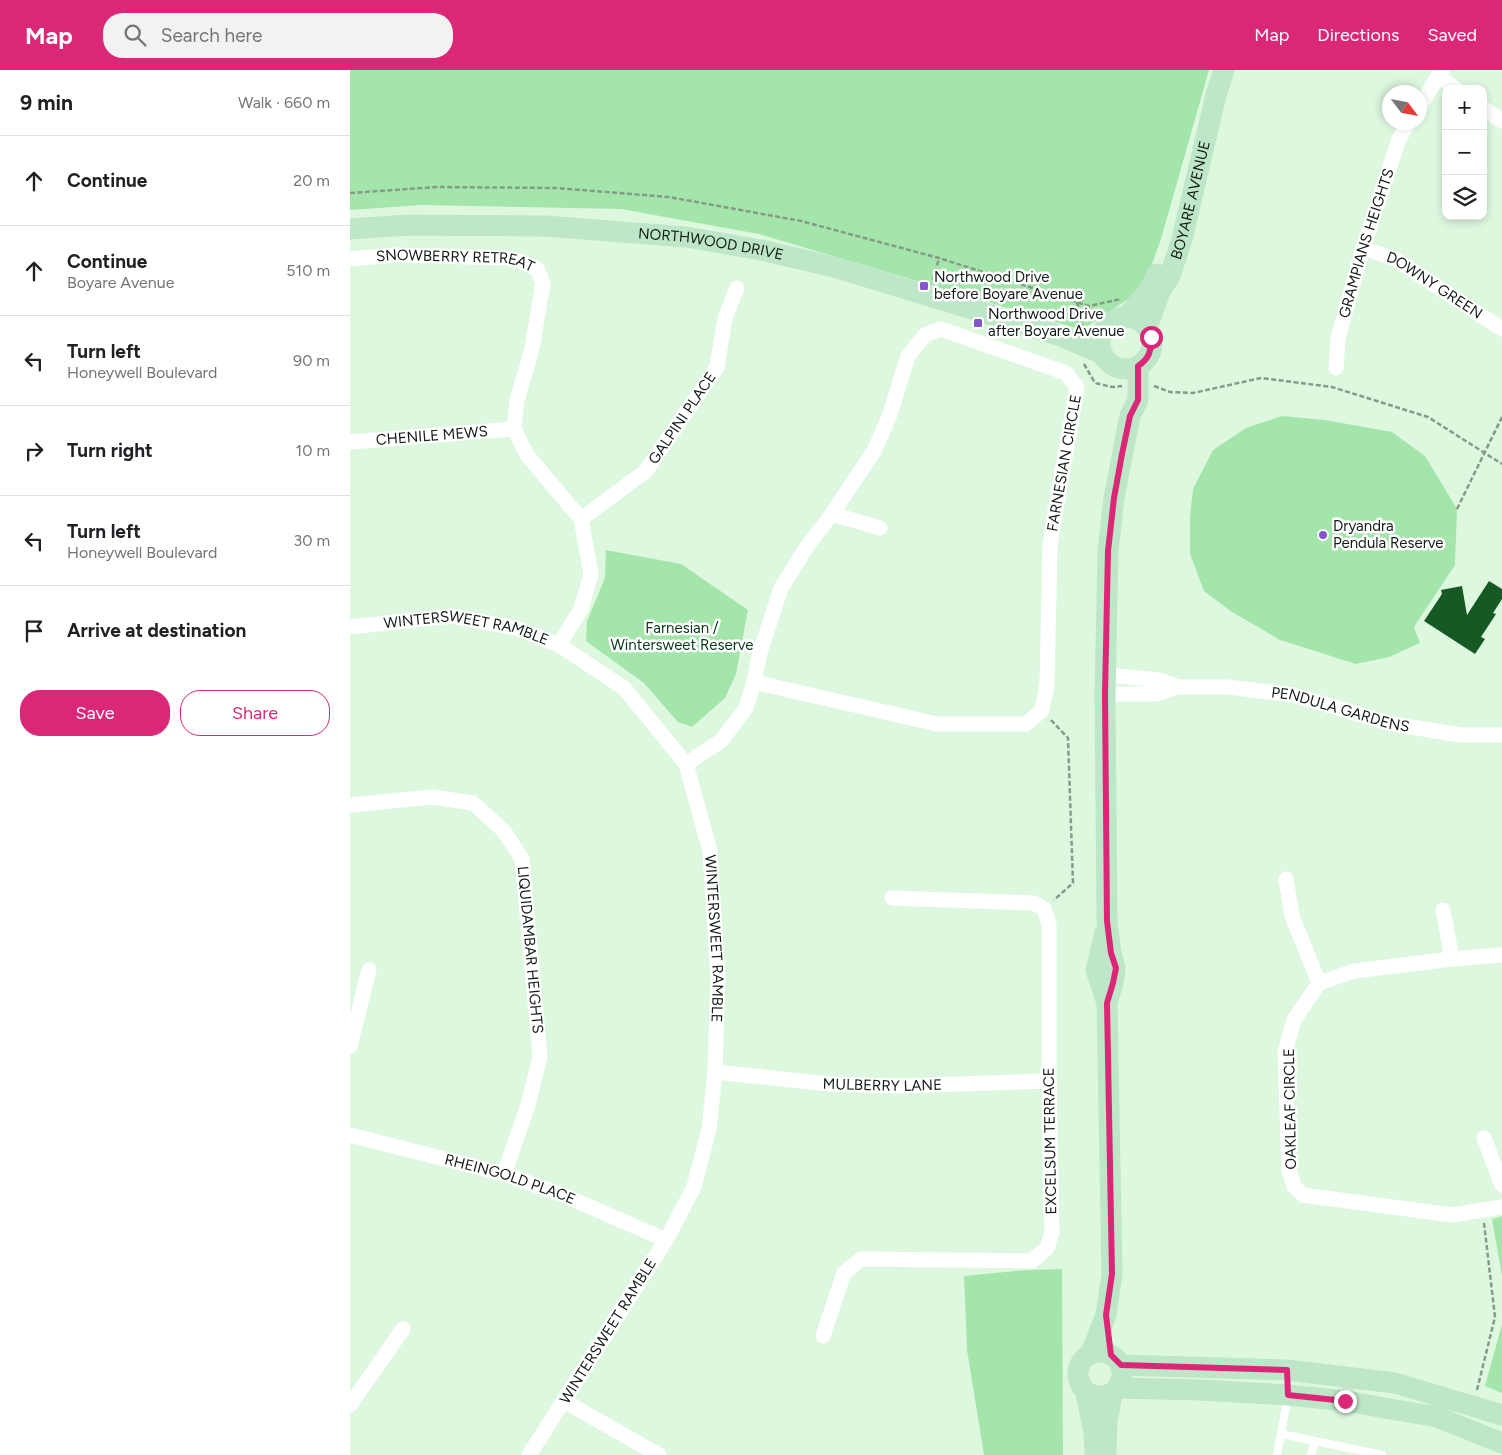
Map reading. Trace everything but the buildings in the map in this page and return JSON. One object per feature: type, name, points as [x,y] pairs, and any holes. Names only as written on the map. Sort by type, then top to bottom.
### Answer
[{"type":"street","name":"BOYARE AVENUE","points":[[1133,309],[1154,284],[1167,246],[1211,70]]},
{"type":"street","name":"BOYARE AVENUE","points":[[1148,327],[1160,292],[1170,276],[1182,239],[1216,95],[1224,70]]},
{"type":"street","points":[[1427,94],[1440,73],[1452,85]]},
{"type":"street","points":[[1487,111],[1502,121]]},
{"type":"street","name":"GRAMPIANS HEIGHTS","points":[[1336,368],[1338,338],[1363,248],[1399,139],[1404,130]]},
{"type":"street","name":"NORTHWOOD DRIVE","points":[[350,229],[407,225],[545,226],[686,237],[761,250],[834,267],[1061,336],[1093,341]]},
{"type":"street","name":"DOWNY GREEN","points":[[1363,248],[1395,259],[1502,329]]},
{"type":"street","name":"SNOWBERRY RETREAT","points":[[350,259],[394,255],[507,258],[520,261],[537,269],[543,283],[532,349],[517,400],[514,429]]},
{"type":"street","name":"GALPINI PLACE","points":[[581,519],[646,471],[717,367],[725,318],[737,288]]},
{"type":"street","points":[[1106,1455],[1107,1422],[1115,1391],[1121,1384],[1122,1375],[1108,1358],[1106,1315],[1112,1274],[1107,1003],[1096,970],[1107,921],[1106,685],[1108,551],[1114,498],[1130,416],[1138,400],[1130,376],[1111,366],[1093,341],[1113,320],[1133,309],[1140,321],[1148,327],[1151,337],[1151,351],[1148,357],[1130,376]]},
{"type":"street","name":"FARNESIAN CIRCLE","points":[[686,764],[721,740],[746,708],[759,656],[781,588],[808,545],[832,514],[874,452],[889,417],[908,356],[925,335],[941,329],[1066,373],[1077,387],[1050,545],[1047,684],[1042,710]]},
{"type":"street","points":[[514,429],[527,455],[581,519],[591,574],[582,609],[559,645]]},
{"type":"street","name":"CHENILE MEWS","points":[[350,442],[514,429]]},
{"type":"street","points":[[832,514],[880,528]]},
{"type":"street","name":"WINTERSWEET RAMBLE","points":[[350,627],[451,616],[516,628],[559,645],[624,688],[686,764],[710,851],[718,978],[716,1072],[709,1129],[694,1188],[666,1240],[528,1455]]},
{"type":"street","points":[[754,682],[937,724],[1026,724],[1042,710]]},
{"type":"street","name":"PENDULA GARDENS","points":[[1106,685],[1155,694],[1178,687],[1228,687],[1293,695],[1392,724],[1461,735],[1502,735]]},
{"type":"street","name":"LIQUIDAMBAR HEIGHTS","points":[[350,805],[432,797],[473,803],[504,830],[522,859],[540,1056],[528,1105],[504,1174]]},
{"type":"street","points":[[1286,879],[1292,916],[1318,983],[1354,971],[1502,955]]},
{"type":"street","points":[[892,898],[1034,902],[1044,909]]},
{"type":"street","name":"EXCELSUM TERRACE","points":[[823,1336],[844,1273],[861,1259],[1032,1261],[1047,1248],[1052,1233],[1048,924],[1044,909]]},
{"type":"street","points":[[1443,910],[1452,959]]},
{"type":"street","points":[[350,1046],[369,970]]},
{"type":"street","name":"OAKLEAF CIRCLE","points":[[1318,983],[1294,1020],[1285,1052],[1289,1170],[1294,1186],[1303,1195],[1452,1215],[1502,1207]]},
{"type":"street","name":"MULBERRY LANE","points":[[716,1072],[829,1084],[901,1086],[1049,1081]]},
{"type":"street","name":"RHEINGOLD PLACE","points":[[350,1135],[504,1174],[563,1195],[666,1240]]},
{"type":"street","points":[[1484,1138],[1502,1185]]},
{"type":"street","points":[[350,1405],[403,1329]]},
{"type":"street","points":[[1499,1442],[1437,1417],[1345,1401],[1288,1395],[1200,1390],[1115,1391],[1102,1397],[1086,1392],[1078,1378],[1081,1363],[1108,1358],[1287,1370],[1395,1383],[1502,1416]]},
{"type":"street","points":[[1287,1370],[1288,1395]]},
{"type":"street","points":[[1086,1392],[1094,1433],[1095,1455]]},
{"type":"street","points":[[564,1401],[658,1455]]},
{"type":"lane","points":[[1277,1455],[1288,1395]]},
{"type":"lane","points":[[1282,1434],[1314,1441],[1345,1451],[1382,1455]]},
{"type":"lane","points":[[1311,1455],[1314,1441]]},
{"type":"path","points":[[350,193],[437,187],[556,188],[669,197],[800,221],[939,258],[1089,306],[1123,298],[1133,309]]},
{"type":"path","points":[[928,296],[939,258]]},
{"type":"path","points":[[1077,302],[1093,341],[1082,358],[1095,383],[1112,388],[1130,376],[1170,392],[1193,393],[1261,378],[1332,387],[1428,417],[1502,464]]},
{"type":"path","points":[[1457,509],[1502,417]]},
{"type":"path","points":[[1042,710],[1068,738],[1073,883],[1044,909]]},
{"type":"path","points":[[1476,1397],[1495,1317],[1483,1210]]},
{"type":"green space","points":[[350,70],[1209,70],[1161,239],[1143,289],[1082,330],[759,234],[621,209],[421,205],[350,210]]},
{"type":"green space","name":"Dryandra Pendula Reserve","points":[[1282,416],[1325,420],[1392,432],[1425,456],[1457,509],[1455,565],[1414,627],[1420,643],[1389,657],[1356,664],[1280,640],[1232,612],[1204,591],[1190,554],[1190,517],[1193,489],[1213,450],[1246,428]]},
{"type":"green space","name":"Farnesian / Wintersweet Reserve","points":[[606,550],[681,564],[748,610],[736,674],[725,698],[692,727],[678,722],[644,683],[586,641],[587,621],[605,578]]},
{"type":"green space","points":[[1502,1216],[1502,1276],[1492,1219]]},
{"type":"green space","points":[[1062,1269],[1063,1455],[984,1455],[967,1350],[964,1276]]},
{"type":"green space","points":[[1502,1324],[1502,1393],[1485,1386]]},
{"type":"place","name":"Northwood Drive before Boyare Avenue","points":[[924,286]]},
{"type":"place","name":"Northwood Drive after Boyare Avenue","points":[[978,323]]},
{"type":"place","name":"Dryandra Pendula Reserve","points":[[1323,535]]},
{"type":"route","points":[[1151,337],[1151,351],[1144,362],[1138,366],[1138,400],[1130,416],[1122,454],[1114,498],[1108,551],[1105,694],[1107,921],[1111,953],[1116,968],[1107,1003],[1112,1274],[1106,1315],[1111,1355],[1121,1365],[1287,1370],[1288,1395],[1345,1401]]}]
